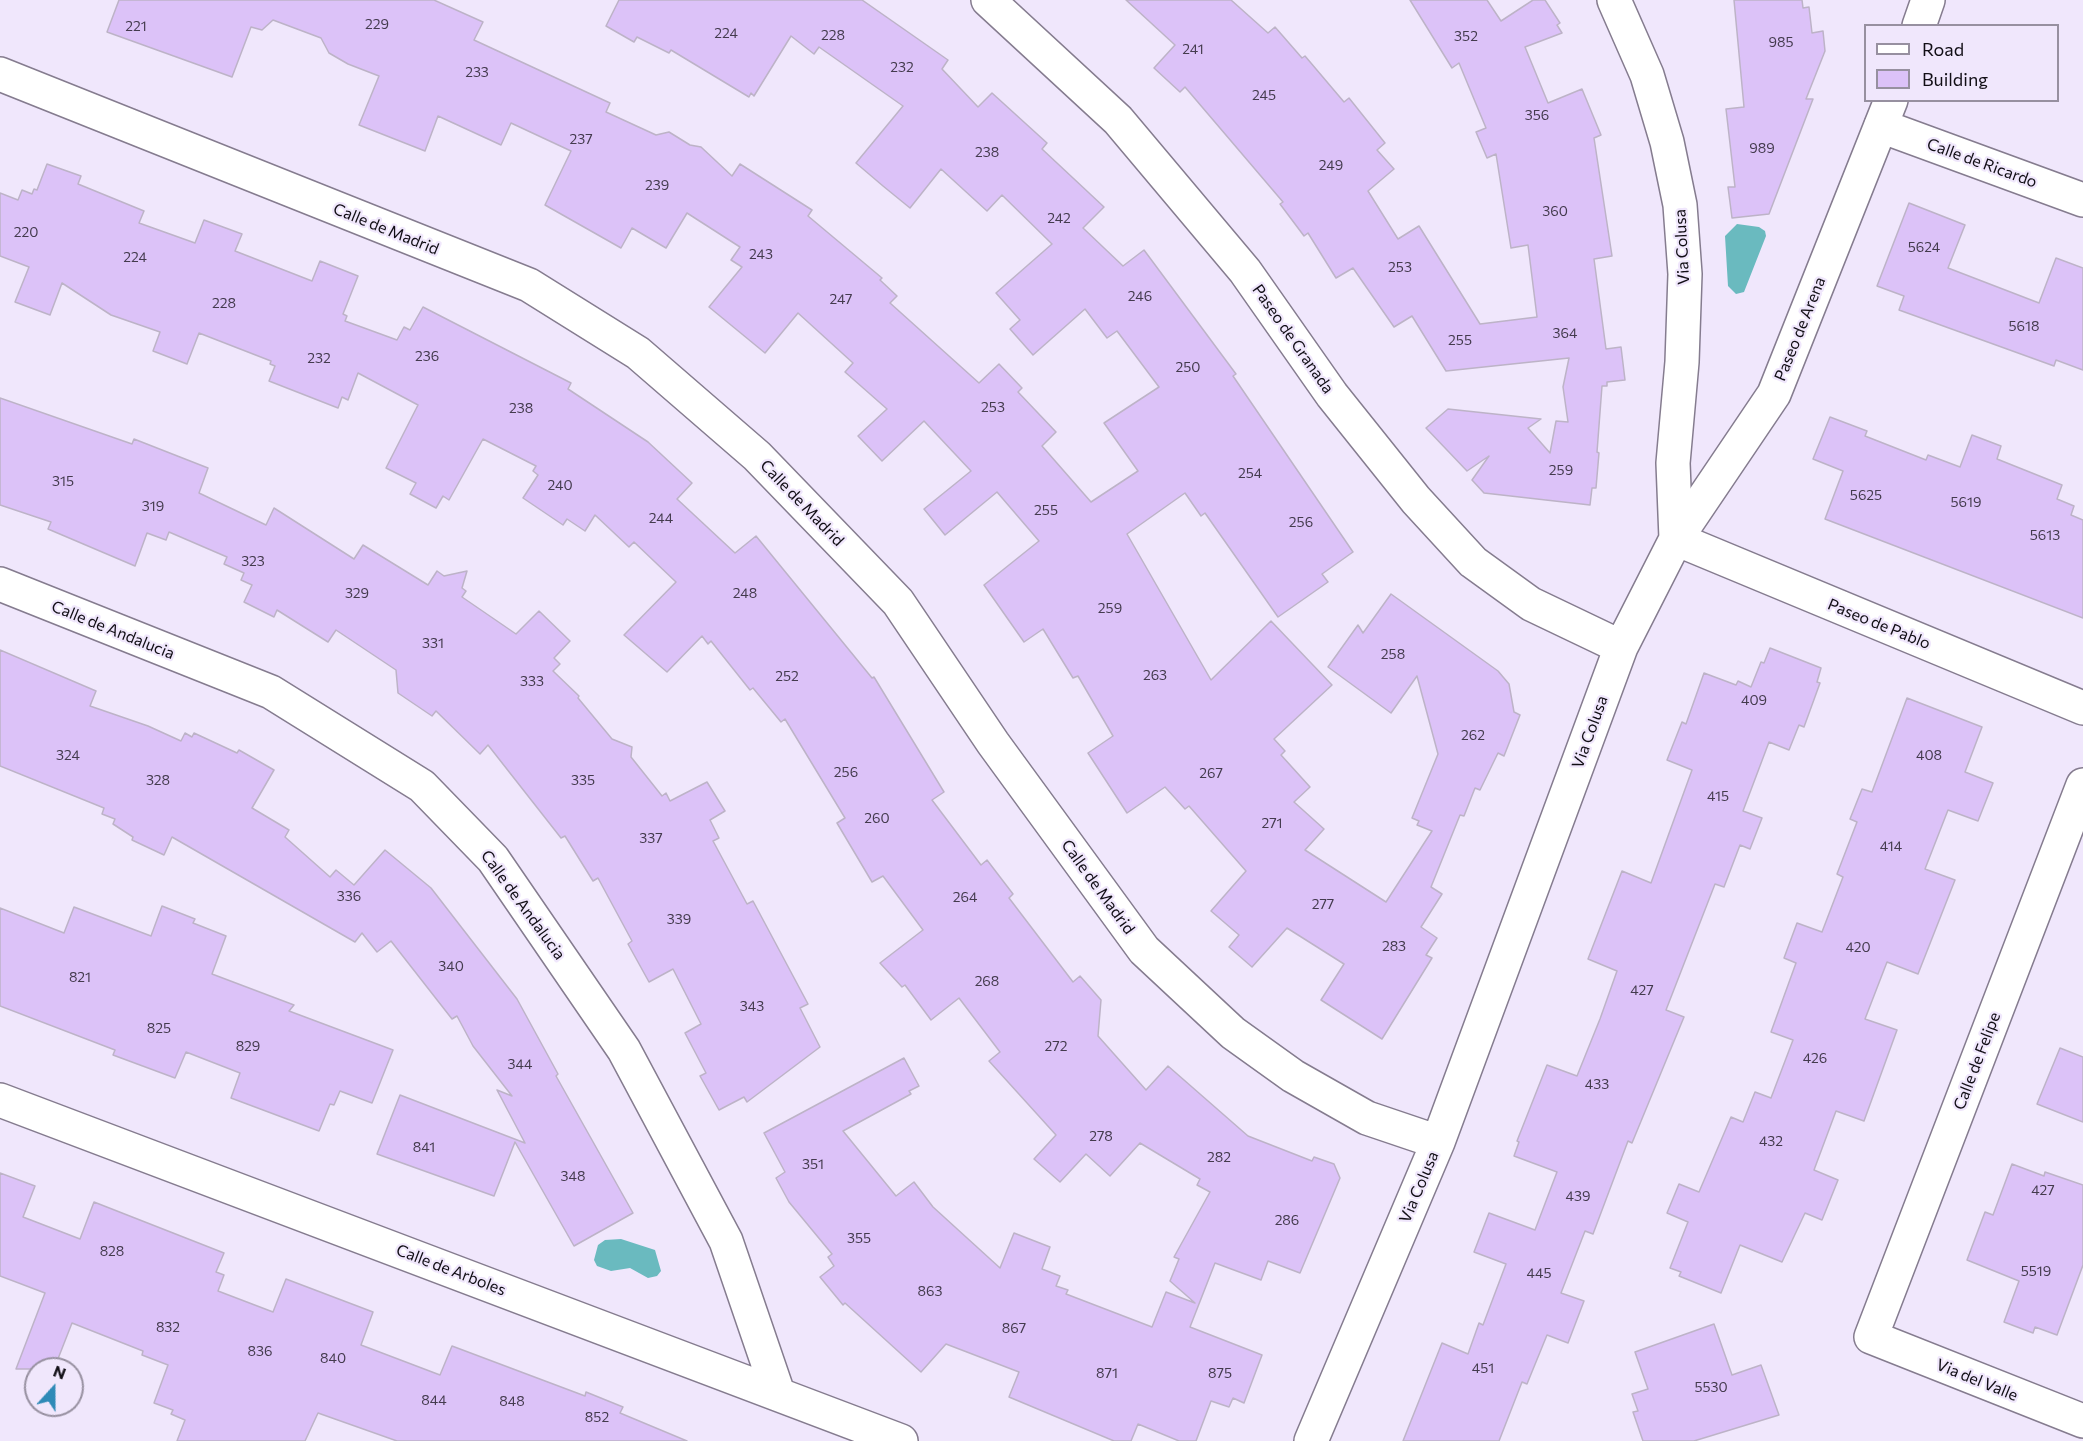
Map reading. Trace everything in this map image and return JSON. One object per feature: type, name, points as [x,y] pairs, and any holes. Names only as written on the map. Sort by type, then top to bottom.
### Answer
[{"type":"street","name":"Paseo de Granada","points":[[988,0],[1119,120],[1245,271],[1332,395],[1416,501],[1473,562],[1531,604],[1621,647]]},
{"type":"street","name":"Via Colusa","points":[[1311,1441],[1438,1142],[1621,647],[1676,540],[1673,463],[1682,362],[1685,274],[1680,205],[1667,142],[1647,75],[1614,0]]},
{"type":"street","points":[[1920,24],[1929,0]]},
{"type":"street","name":"Calle de Madrid","points":[[0,74],[529,285],[638,353],[757,456],[898,602],[993,743],[1144,950],[1233,1033],[1293,1076],[1368,1118],[1438,1142]]},
{"type":"street","name":"Paseo de Arena","points":[[1676,540],[1774,394],[1886,113]]},
{"type":"street","name":"Calle de Ricardo","points":[[1886,113],[2083,200]]},
{"type":"street","name":"Paseo de Pablo","points":[[1676,540],[2083,708]]},
{"type":"street","name":"Calle de Andalucia","points":[[0,585],[271,692],[422,786],[493,859],[624,1050],[705,1201],[726,1241],[778,1393]]},
{"type":"street","name":"Calle de Felipe","points":[[1871,1337],[2083,785]]},
{"type":"street","name":"Calle de Arboles","points":[[0,1100],[901,1441]]},
{"type":"street","name":"Via del Valle","points":[[1871,1337],[2083,1421]]},
{"type":"shaded area","points":[[1737,224],[1759,227],[1765,231],[1766,236],[1744,292],[1736,294],[1728,286],[1725,236]]},
{"type":"shaded area","points":[[621,1239],[655,1250],[661,1271],[657,1276],[648,1278],[630,1268],[611,1271],[597,1266],[594,1260],[598,1245],[605,1240]]},
{"type":"building","points":[[119,0],[434,0],[483,22],[474,40],[610,103],[606,112],[656,135],[669,132],[690,145],[701,147],[732,176],[740,164],[812,210],[808,216],[882,278],[880,280],[897,296],[890,303],[979,383],[999,364],[1022,388],[1018,392],[1056,432],[1042,446],[1091,502],[1138,471],[1104,423],[1159,387],[1117,331],[1107,338],[1085,309],[1033,355],[1010,329],[1020,320],[996,293],[1052,244],[1002,195],[987,211],[941,169],[910,208],[883,186],[856,163],[903,106],[819,47],[814,54],[791,36],[754,96],[751,93],[749,97],[671,50],[669,53],[637,37],[634,42],[606,26],[619,0],[862,0],[948,60],[942,69],[978,107],[992,93],[1047,143],[1042,149],[1104,207],[1083,228],[1123,266],[1144,250],[1236,374],[1233,376],[1353,552],[1322,574],[1328,582],[1278,617],[1205,513],[1201,516],[1185,493],[1127,534],[1211,680],[1271,621],[1332,685],[1274,739],[1285,751],[1281,755],[1310,787],[1294,802],[1324,829],[1305,850],[1386,902],[1432,831],[1417,825],[1419,821],[1412,818],[1438,754],[1417,676],[1391,713],[1328,667],[1358,625],[1363,633],[1391,594],[1498,671],[1509,684],[1514,712],[1520,715],[1504,756],[1498,753],[1480,790],[1475,788],[1464,816],[1460,815],[1431,887],[1442,894],[1421,927],[1437,938],[1426,955],[1432,958],[1382,1039],[1321,1000],[1344,964],[1287,928],[1252,967],[1229,947],[1239,935],[1211,911],[1246,871],[1189,806],[1185,809],[1165,787],[1127,813],[1088,753],[1113,736],[1078,676],[1073,678],[1043,629],[1024,642],[984,585],[1039,541],[997,492],[945,535],[924,509],[971,471],[924,421],[882,461],[858,436],[887,409],[845,372],[853,363],[798,313],[765,353],[709,307],[742,267],[731,260],[740,247],[687,213],[666,248],[632,228],[621,248],[545,205],[571,151],[511,123],[501,145],[438,116],[425,151],[359,125],[379,76],[348,64],[329,53],[321,38],[273,20],[262,30],[251,27],[232,77],[107,32]]},
{"type":"building","points":[[1126,0],[1231,0],[1268,33],[1275,27],[1302,58],[1305,56],[1344,102],[1349,98],[1385,143],[1377,150],[1394,169],[1368,191],[1398,239],[1419,226],[1480,324],[1537,317],[1528,245],[1511,248],[1496,154],[1487,158],[1476,132],[1486,128],[1459,63],[1452,68],[1410,0],[1487,0],[1501,21],[1533,0],[1545,0],[1560,23],[1557,25],[1562,33],[1525,47],[1548,103],[1582,89],[1601,135],[1594,138],[1612,256],[1594,259],[1606,349],[1621,347],[1625,380],[1607,382],[1607,386],[1602,386],[1596,488],[1592,488],[1590,505],[1484,493],[1472,480],[1489,456],[1467,471],[1426,428],[1448,409],[1541,419],[1528,428],[1550,453],[1556,421],[1568,422],[1563,387],[1569,358],[1446,371],[1412,316],[1394,327],[1353,268],[1336,278],[1308,233],[1304,236],[1280,204],[1283,202],[1185,87],[1180,92],[1154,68],[1175,45]]},
{"type":"building","points":[[1734,0],[1802,0],[1803,8],[1809,7],[1812,33],[1823,31],[1825,51],[1806,99],[1813,99],[1769,214],[1732,218],[1728,187],[1735,187],[1726,109],[1744,107]]},
{"type":"building","points":[[47,164],[81,176],[78,184],[144,211],[139,223],[195,243],[204,220],[242,234],[235,251],[312,281],[320,261],[358,276],[343,314],[347,316],[345,321],[397,340],[404,327],[410,330],[423,307],[571,383],[568,389],[648,442],[692,483],[677,499],[735,553],[756,536],[872,678],[874,677],[944,792],[932,800],[981,865],[987,860],[1013,894],[1009,898],[1073,982],[1080,976],[1101,1000],[1098,1036],[1146,1090],[1168,1066],[1248,1136],[1312,1161],[1314,1157],[1334,1164],[1340,1178],[1300,1273],[1268,1261],[1261,1280],[1215,1263],[1190,1327],[1262,1355],[1244,1403],[1233,1398],[1229,1407],[1211,1401],[1196,1441],[1179,1441],[1138,1424],[1131,1441],[1114,1441],[1009,1397],[1019,1372],[946,1344],[921,1372],[845,1303],[843,1305],[820,1277],[834,1266],[828,1257],[832,1254],[789,1202],[776,1178],[785,1172],[764,1133],[904,1058],[919,1086],[909,1091],[911,1094],[843,1131],[896,1196],[914,1182],[933,1207],[1000,1268],[1014,1233],[1050,1247],[1042,1269],[1060,1276],[1056,1286],[1068,1290],[1066,1294],[1152,1327],[1166,1292],[1195,1303],[1170,1281],[1179,1259],[1174,1257],[1210,1192],[1197,1185],[1200,1179],[1140,1143],[1110,1176],[1086,1154],[1060,1182],[1034,1159],[1056,1135],[989,1061],[1000,1052],[959,998],[931,1020],[905,985],[902,987],[880,963],[923,930],[883,876],[872,882],[837,823],[845,818],[785,719],[781,722],[753,688],[750,690],[711,641],[708,644],[702,636],[667,672],[624,635],[676,582],[634,542],[629,547],[595,515],[585,531],[567,519],[563,525],[523,498],[538,475],[533,471],[536,466],[483,439],[449,500],[443,496],[436,508],[410,494],[416,483],[386,468],[418,405],[358,373],[348,400],[342,397],[338,408],[269,381],[275,366],[270,364],[271,361],[199,333],[187,364],[153,351],[160,332],[111,315],[62,283],[50,315],[15,302],[29,267],[0,256],[0,193],[18,200],[22,190],[32,194],[34,189],[37,190]]},
{"type":"building","points":[[1909,203],[1965,225],[1948,268],[2039,303],[2056,258],[2083,268],[2083,370],[2056,360],[2054,366],[1899,310],[1904,296],[1877,286]]},
{"type":"building","points":[[0,398],[132,444],[134,439],[208,468],[199,493],[266,525],[274,508],[354,559],[363,545],[428,585],[437,571],[444,576],[467,571],[462,588],[466,591],[462,597],[516,634],[539,611],[570,641],[554,658],[560,664],[553,671],[579,696],[578,698],[612,739],[632,747],[631,757],[662,796],[666,793],[670,801],[707,782],[725,811],[710,820],[719,838],[713,841],[747,904],[753,901],[808,1004],[800,1008],[820,1047],[747,1102],[744,1097],[719,1110],[700,1076],[706,1073],[685,1033],[701,1024],[673,969],[649,982],[628,944],[632,941],[598,878],[593,881],[565,836],[561,838],[488,745],[480,754],[436,711],[432,716],[398,693],[396,670],[336,630],[328,642],[277,610],[274,617],[244,602],[252,585],[241,580],[244,573],[224,564],[227,557],[169,532],[166,540],[147,533],[135,566],[48,529],[51,522],[0,505]]},
{"type":"building","points":[[1830,417],[1867,431],[1865,436],[1926,460],[1928,455],[1960,467],[1972,435],[2001,446],[1997,459],[2062,485],[2057,499],[2074,506],[2071,515],[2083,520],[2083,618],[1825,519],[1843,471],[1813,459]]},
{"type":"building","points":[[1770,648],[1821,668],[1817,682],[1820,683],[1804,727],[1799,725],[1789,750],[1769,742],[1743,811],[1762,818],[1750,849],[1740,845],[1724,887],[1715,884],[1666,1010],[1684,1017],[1632,1143],[1628,1141],[1593,1234],[1585,1231],[1561,1293],[1584,1301],[1568,1343],[1547,1335],[1527,1384],[1522,1382],[1499,1441],[1403,1441],[1442,1343],[1468,1354],[1479,1323],[1483,1325],[1506,1264],[1474,1252],[1489,1213],[1535,1230],[1557,1172],[1514,1156],[1519,1142],[1517,1141],[1547,1065],[1577,1076],[1600,1019],[1617,971],[1588,959],[1622,871],[1651,883],[1692,770],[1667,760],[1682,722],[1686,724],[1704,673],[1736,685],[1738,681],[1751,687],[1761,662],[1764,663]]},
{"type":"building","points":[[0,650],[96,691],[90,706],[148,726],[181,741],[185,733],[192,737],[194,733],[237,753],[239,750],[274,770],[252,808],[289,830],[285,837],[330,877],[336,870],[354,885],[385,850],[431,888],[517,999],[558,1074],[556,1076],[633,1213],[574,1246],[515,1142],[494,1196],[377,1154],[400,1095],[525,1143],[497,1090],[512,1096],[473,1046],[457,1016],[452,1019],[391,941],[377,952],[362,933],[355,942],[172,837],[164,855],[132,840],[133,837],[113,824],[115,819],[102,814],[104,808],[0,766]]},
{"type":"building","points":[[1907,698],[1982,727],[1965,772],[1993,783],[1978,821],[1948,810],[1925,869],[1955,880],[1918,974],[1887,962],[1865,1019],[1897,1030],[1864,1121],[1836,1111],[1814,1170],[1838,1180],[1822,1220],[1805,1213],[1782,1262],[1740,1245],[1721,1293],[1679,1276],[1681,1272],[1670,1268],[1688,1222],[1667,1213],[1679,1184],[1699,1192],[1731,1117],[1743,1122],[1755,1092],[1771,1098],[1793,1040],[1771,1032],[1796,963],[1784,958],[1797,923],[1822,932],[1843,877],[1837,874],[1857,822],[1850,819],[1862,789],[1872,792]]},
{"type":"building","points":[[162,906],[195,919],[193,923],[226,936],[212,974],[294,1005],[289,1011],[393,1050],[372,1103],[340,1091],[334,1105],[330,1104],[319,1131],[231,1098],[240,1073],[186,1052],[175,1078],[113,1055],[115,1050],[0,1006],[0,908],[64,933],[74,907],[151,936]]},
{"type":"building","points":[[2060,1048],[2083,1057],[2083,1122],[2037,1104]]},
{"type":"building","points":[[2012,1164],[2044,1176],[2045,1172],[2083,1185],[2083,1265],[2057,1335],[2035,1327],[2033,1333],[2004,1322],[2019,1281],[1967,1260],[1985,1212],[1993,1215]]},
{"type":"building","points":[[0,1173],[35,1186],[23,1217],[80,1239],[94,1202],[224,1253],[216,1272],[224,1275],[218,1291],[273,1312],[286,1279],[373,1312],[361,1345],[440,1375],[452,1346],[585,1396],[586,1392],[623,1407],[620,1413],[687,1441],[397,1441],[318,1413],[305,1441],[177,1441],[185,1420],[171,1414],[173,1410],[154,1403],[168,1365],[142,1355],[143,1351],[72,1323],[59,1357],[24,1357],[24,1369],[16,1369],[45,1293],[0,1276]]},
{"type":"building","points":[[1714,1324],[1732,1375],[1761,1365],[1779,1415],[1694,1441],[1643,1441],[1633,1412],[1638,1411],[1632,1394],[1648,1389],[1635,1352]]}]
